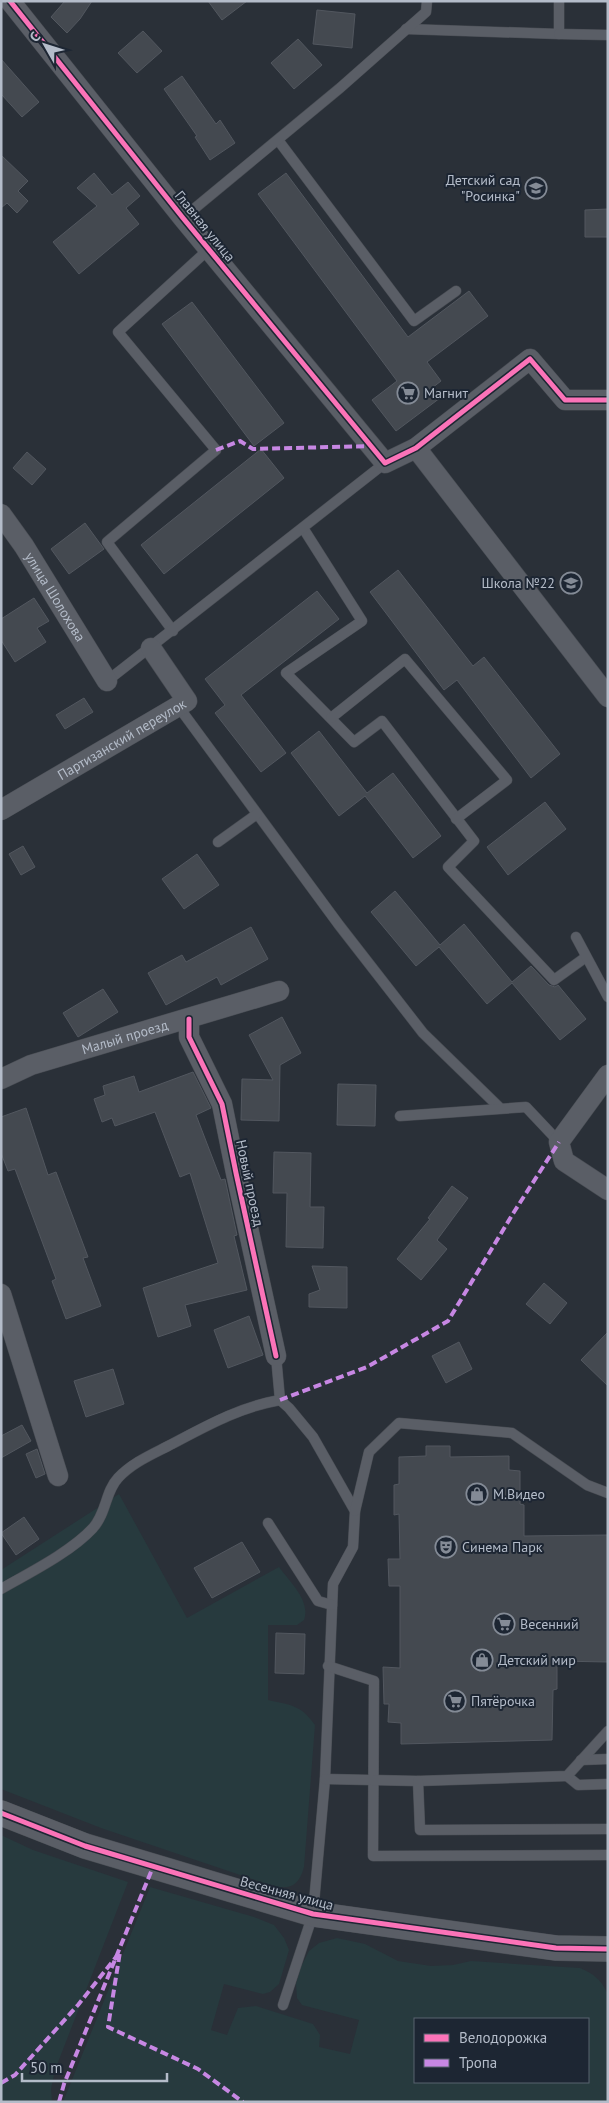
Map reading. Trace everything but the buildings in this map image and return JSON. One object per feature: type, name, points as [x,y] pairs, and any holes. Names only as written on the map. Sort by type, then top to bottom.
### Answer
[{"type":"street","name":"Главная улица","points":[[10,1],[183,218],[386,463]]},
{"type":"street","points":[[386,463],[416,448],[530,359],[566,400],[608,400]]},
{"type":"street","points":[[416,448],[608,697]]},
{"type":"street","name":"улица Шолохова","points":[[1,514],[24,546],[107,681]]},
{"type":"street","name":"Партизанский переулок","points":[[1,810],[187,701],[151,648]]},
{"type":"street","name":"Малый проезд","points":[[1,1079],[31,1066],[189,1020],[279,991]]},
{"type":"street","name":"Новый проезд","points":[[189,1020],[189,1037],[222,1104],[276,1356]]},
{"type":"street","points":[[608,1075],[559,1142],[564,1161],[608,1190]]},
{"type":"street","points":[[1,1294],[58,1476]]},
{"type":"street","name":"Весенняя улица","points":[[1,1813],[85,1846],[313,1914],[556,1948],[608,1949]]},
{"type":"lane","points":[[183,218],[278,140],[426,12],[427,1]]},
{"type":"lane","points":[[559,1],[559,34]]},
{"type":"lane","points":[[406,28],[608,35]]},
{"type":"lane","points":[[278,140],[414,321],[456,291]]},
{"type":"lane","points":[[173,631],[107,542],[216,450],[118,332],[209,249]]},
{"type":"lane","points":[[107,681],[386,463]]},
{"type":"lane","points":[[303,528],[362,621],[286,672],[354,742],[382,722],[474,841],[448,867],[554,980],[586,957]]},
{"type":"lane","points":[[330,718],[405,659],[507,780],[456,819]]},
{"type":"lane","points":[[178,706],[339,925],[423,1033],[500,1108]]},
{"type":"lane","points":[[218,842],[257,814]]},
{"type":"lane","points":[[576,937],[608,997]]},
{"type":"lane","points":[[400,1116],[526,1106],[559,1142]]},
{"type":"lane","points":[[276,1356],[280,1400],[290,1408],[313,1437],[355,1511]]},
{"type":"lane","points":[[1,1589],[52,1558],[93,1528],[105,1511],[108,1498],[116,1480],[133,1464],[229,1414],[257,1404],[280,1400]]},
{"type":"lane","points":[[283,2005],[313,1914],[325,1780],[328,1666],[333,1584],[353,1547],[355,1511],[370,1452],[399,1423],[512,1433],[587,1485],[608,1493]]},
{"type":"lane","points":[[338,1482],[349,1488],[356,1487],[363,1480]]},
{"type":"lane","points":[[268,1523],[318,1600],[332,1605]]},
{"type":"lane","points":[[328,1666],[374,1681],[373,1856],[608,1855]]},
{"type":"lane","points":[[566,1776],[608,1731]]},
{"type":"lane","points":[[581,1760],[608,1759]]},
{"type":"lane","points":[[325,1780],[418,1781],[566,1776],[578,1785],[608,1784]]},
{"type":"lane","points":[[418,1781],[420,1830],[608,1829]]},
{"type":"green space","points":[[119,1494],[187,1618],[279,1567],[294,1585],[302,1599],[305,1606],[304,1620],[297,1625],[268,1625],[268,1700],[295,1707],[305,1713],[315,1725],[304,1867],[296,1883],[290,1886],[276,1886],[252,1879],[101,1828],[1,1789],[1,1570]]},
{"type":"green space","points":[[1,1835],[33,1850],[128,1882],[55,2070],[51,2089],[52,2102],[1,2102]]},
{"type":"green space","points":[[150,1887],[254,1917],[274,1925],[284,1938],[289,1950],[279,1984],[270,1992],[263,1994],[224,1984],[211,2030],[227,2035],[238,2008],[256,2006],[313,2024],[320,2035],[319,2047],[350,2054],[359,2020],[302,2005],[297,1998],[296,1984],[301,1967],[309,1951],[319,1943],[337,1938],[365,1944],[398,1961],[431,1966],[453,1965],[471,1961],[580,1968],[589,1972],[596,1977],[607,1992],[608,2102],[63,2102]]},
{"type":"marked path","points":[[216,450],[240,441],[253,449],[371,446]]},
{"type":"marked path","points":[[280,1400],[367,1367],[448,1321],[559,1142]]},
{"type":"marked path","points":[[59,2102],[64,2084],[153,1867]]},
{"type":"marked path","points":[[1,2083],[15,2075],[78,2005],[120,1952],[108,2027],[198,2069],[243,2102]]},
{"type":"cycle path","points":[[10,1],[183,218],[385,463],[416,448],[530,359],[565,400],[608,400]]},
{"type":"cycle path","points":[[189,1019],[189,1037],[222,1104],[276,1356]]},
{"type":"cycle path","points":[[1,1813],[85,1846],[313,1914],[556,1948],[608,1949]]},
{"type":"place","name":"Детский сад \"Росинка\"","points":[[536,188]]},
{"type":"place","name":"Магнит","points":[[408,393]]},
{"type":"place","name":"Школа №22","points":[[571,583]]},
{"type":"place","name":"М.Видео","points":[[477,1494]]},
{"type":"place","name":"Синема Парк","points":[[446,1547]]},
{"type":"place","name":"Весенний","points":[[504,1624]]},
{"type":"place","name":"Детский мир","points":[[482,1660]]},
{"type":"place","name":"Пятёрочка","points":[[455,1701]]}]
